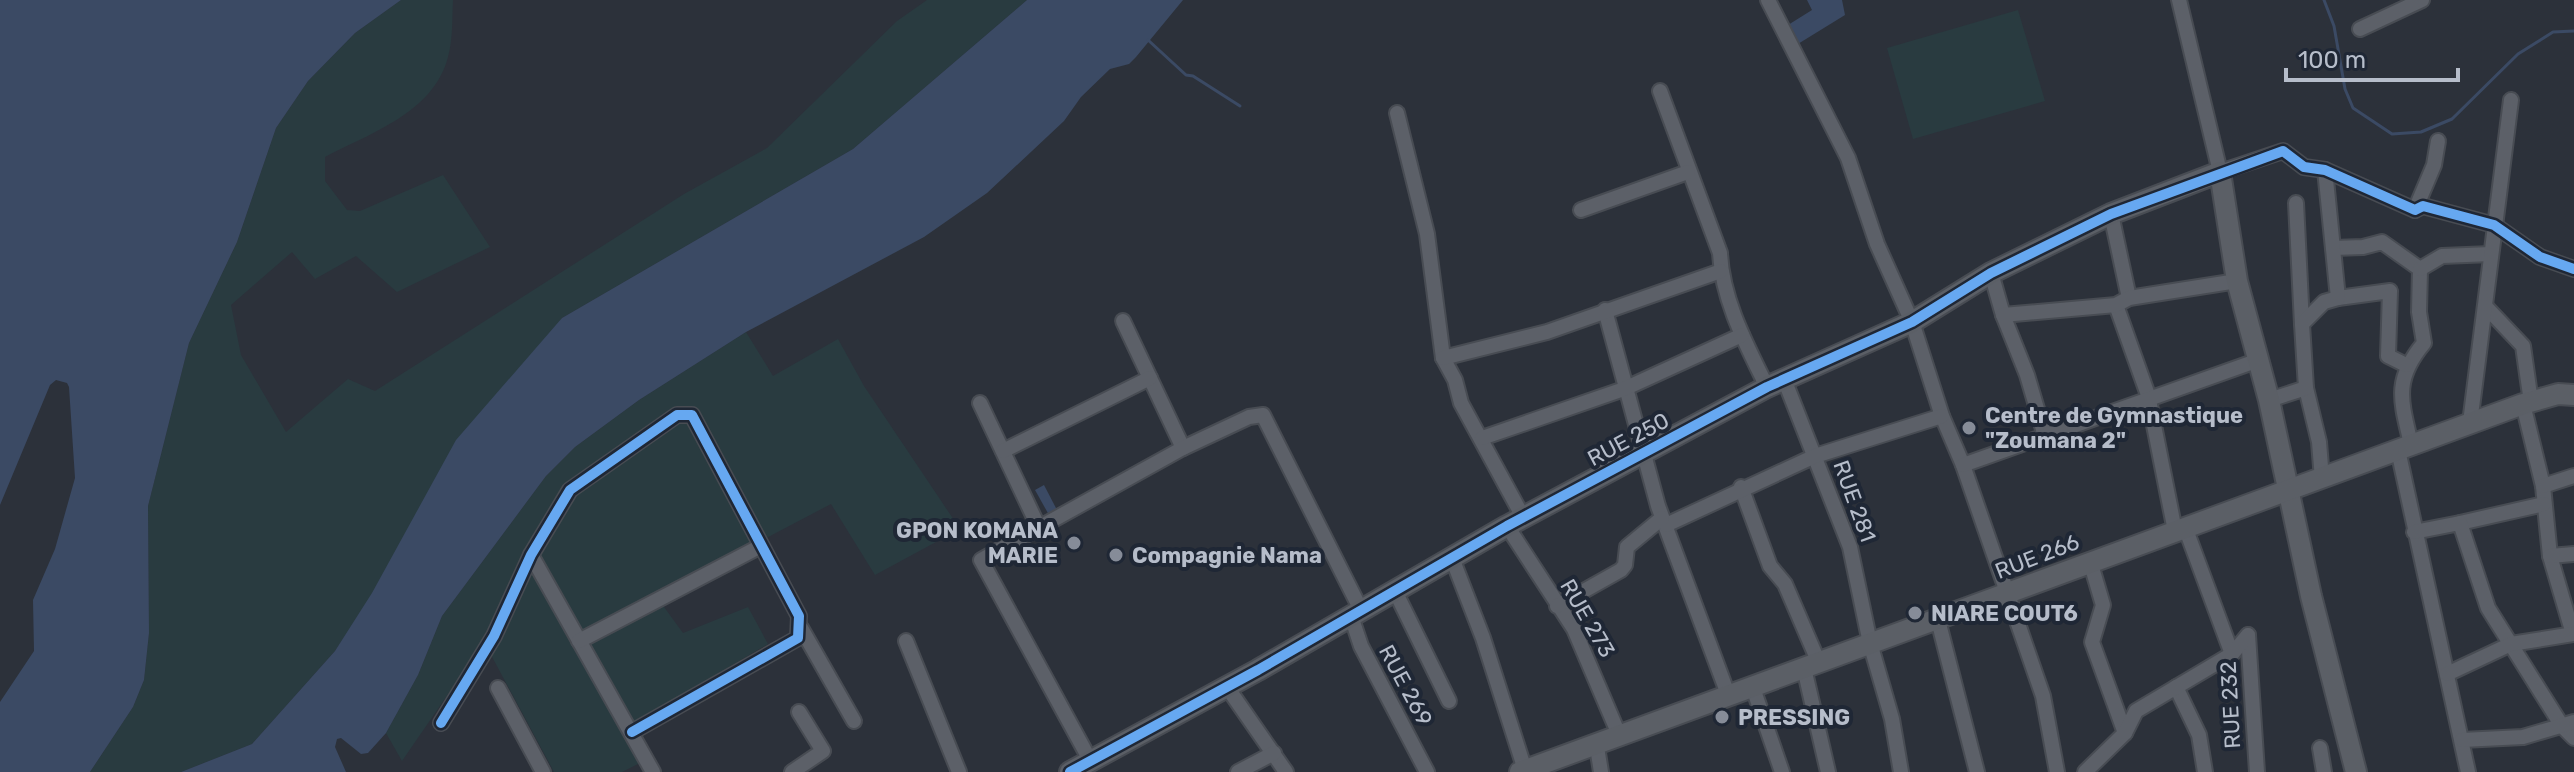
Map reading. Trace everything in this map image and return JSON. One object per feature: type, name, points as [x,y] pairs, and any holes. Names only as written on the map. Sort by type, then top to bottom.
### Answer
[{"type":"street","points":[[1768,0],[1848,158],[1877,244],[1912,322],[1942,416],[1963,465],[2005,594],[2043,696],[2057,772]]},
{"type":"street","points":[[2179,0],[2220,172],[2237,281],[2256,361],[2269,400],[2311,596],[2356,772]]},
{"type":"street","points":[[2360,29],[2422,0]]},
{"type":"street","name":"RUE 281","points":[[1660,91],[1720,253],[1721,271],[1742,335],[1776,383],[1815,456],[1850,547],[1870,643],[1892,719],[1901,772]]},
{"type":"street","points":[[2470,423],[2479,332],[2486,307],[2511,100]]},
{"type":"street","name":"RUE 273","points":[[1397,113],[1427,234],[1443,358],[1461,403],[1482,438],[1515,521],[1557,606],[1587,653],[1620,737]]},
{"type":"street","points":[[2415,210],[2434,165],[2438,141]]},
{"type":"street","points":[[2220,172],[2283,151],[2304,167],[2325,170],[2415,210]]},
{"type":"street","points":[[2325,170],[2338,298]]},
{"type":"street","points":[[1581,210],[1688,172]]},
{"type":"street","name":"RUE 250","points":[[1070,772],[1227,687],[1515,521],[1776,383],[1912,322],[1991,273],[2111,214],[2220,172]]},
{"type":"street","points":[[2296,203],[2306,388],[2319,442],[2322,479]]},
{"type":"street","points":[[2415,210],[2423,206],[2494,225],[2540,257],[2574,269]]},
{"type":"street","points":[[2085,772],[2125,733],[2136,711],[2232,654],[2180,529],[2123,302],[2111,214]]},
{"type":"street","points":[[2333,248],[2363,247],[2382,242],[2420,269]]},
{"type":"street","points":[[2420,269],[2442,256],[2491,254]]},
{"type":"street","points":[[2420,269],[2419,312],[2424,343],[2406,365],[2400,396],[2404,447],[2414,532],[2468,772]]},
{"type":"street","points":[[1443,358],[1547,332],[1721,271]]},
{"type":"street","points":[[1991,273],[2045,436]]},
{"type":"street","points":[[2003,315],[2123,302],[2237,281]]},
{"type":"street","points":[[2302,324],[2324,302],[2390,291],[2388,356],[2406,365]]},
{"type":"street","points":[[2447,674],[2511,644],[2573,634],[2550,556],[2543,486],[2527,403],[2523,346],[2486,307]]},
{"type":"street","points":[[1605,310],[1642,454],[1729,697]]},
{"type":"street","points":[[1090,760],[981,560],[1183,448],[1123,321]]},
{"type":"street","points":[[1482,438],[1624,389],[1742,335]]},
{"type":"street","points":[[1963,465],[2256,361]]},
{"type":"street","points":[[1003,451],[1150,378]]},
{"type":"street","points":[[2269,400],[2306,388]]},
{"type":"street","name":"RUE 266","points":[[1522,771],[1597,747],[2090,561],[2470,423],[2569,391]]},
{"type":"street","points":[[980,403],[1039,528]]},
{"type":"street","points":[[441,723],[494,636],[531,555],[570,490],[677,415],[685,413],[692,415],[799,616],[801,628],[854,721]]},
{"type":"street","name":"RUE 269","points":[[1183,448],[1249,417],[1263,415],[1356,613],[1361,646],[1427,772]]},
{"type":"street","points":[[1557,606],[1621,570],[1625,565],[1627,547],[1664,522],[1815,456],[1942,416]]},
{"type":"street","points":[[2543,486],[2574,476]]},
{"type":"street","points":[[1741,487],[1770,566],[1785,584],[1812,666],[1828,772]]},
{"type":"street","points":[[2414,532],[2544,504]]},
{"type":"street","points":[[2460,523],[2488,608],[2568,724],[2574,738]]},
{"type":"street","points":[[579,641],[761,546]]},
{"type":"street","points":[[2550,556],[2574,554]]},
{"type":"street","points":[[531,555],[653,772]]},
{"type":"street","points":[[1452,558],[1483,638],[1522,771]]},
{"type":"street","points":[[2090,561],[2103,605],[2092,642],[2125,733]]},
{"type":"street","points":[[1395,591],[1449,701]]},
{"type":"street","points":[[1938,620],[1977,772]]},
{"type":"street","points":[[632,732],[798,638],[801,628]]},
{"type":"street","name":"RUE 232","points":[[2232,654],[2248,635],[2257,772]]},
{"type":"street","points":[[906,641],[959,772]]},
{"type":"street","points":[[1227,687],[1286,772]]},
{"type":"street","points":[[2176,687],[2199,735],[2205,772]]},
{"type":"street","points":[[498,688],[543,772]]},
{"type":"street","points":[[1753,688],[1782,772]]},
{"type":"street","points":[[792,772],[823,751],[799,712]]},
{"type":"street","points":[[2462,740],[2523,737],[2568,724]]},
{"type":"street","points":[[1597,747],[1601,772]]},
{"type":"street","points":[[2320,748],[2324,772]]},
{"type":"street","points":[[1238,772],[1274,753]]},
{"type":"shaded area","points":[[401,0],[453,0],[450,50],[441,76],[415,106],[398,119],[325,157],[325,181],[347,210],[360,211],[443,175],[490,247],[397,292],[356,256],[315,279],[292,252],[231,305],[241,355],[286,432],[348,379],[375,391],[684,194],[767,148],[897,21],[927,0],[1027,0],[853,149],[562,318],[335,651],[252,744],[181,772],[90,772],[133,707],[144,680],[149,633],[148,506],[189,343],[237,242],[276,128],[308,81],[355,33]]},
{"type":"shaded area","points":[[2018,10],[2045,101],[1913,139],[1887,48]]},
{"type":"shaded area","points":[[746,332],[773,376],[838,339],[864,386],[960,529],[875,575],[831,504],[656,596],[683,633],[748,607],[768,644],[621,731],[640,763],[622,772],[554,772],[484,642],[402,761],[386,733],[418,675],[442,616],[546,476],[575,447],[639,400]]},
{"type":"water","points":[[0,0],[401,0],[355,33],[308,81],[276,128],[237,242],[189,343],[148,506],[149,633],[144,680],[133,707],[90,772],[0,772],[0,702],[34,651],[33,600],[55,549],[75,478],[69,387],[67,383],[56,380],[50,385],[0,505]]},
{"type":"water","points":[[1027,0],[1183,0],[1129,64],[1110,69],[1081,97],[1064,121],[987,193],[924,237],[746,332],[639,400],[575,447],[546,476],[442,616],[418,675],[386,733],[368,753],[361,754],[341,738],[337,739],[335,747],[346,772],[181,772],[252,744],[335,651],[372,593],[456,440],[562,318],[853,149]]},
{"type":"water","points":[[1807,0],[1842,0],[1845,15],[1793,47],[1788,25],[1812,10]]},
{"type":"water","points":[[1044,485],[1057,510],[1049,515],[1035,490]]},
{"type":"waterway","points":[[2324,0],[2334,26],[2345,89],[2353,108],[2392,134],[2421,132],[2452,119],[2518,54],[2553,32],[2574,31]]},
{"type":"waterway","points":[[1148,40],[1186,75],[1193,76],[1240,106]]},
{"type":"cycle path","points":[[1070,772],[1258,670],[1507,526],[1767,387],[1912,322],[1991,273],[2111,214],[2283,151],[2304,167],[2325,170],[2415,210],[2423,206],[2494,225],[2540,257],[2574,269]]},
{"type":"cycle path","points":[[441,723],[494,636],[531,555],[570,490],[677,415],[692,415],[799,616],[798,638],[632,732]]},
{"type":"place","name":"Centre de Gymnastique \"Zoumana 2\"","points":[[1969,428]]},
{"type":"place","name":"GPON KOMANA MARIE","points":[[1074,543]]},
{"type":"place","name":"Compagnie Nama","points":[[1116,555]]},
{"type":"place","name":"NIARE COUT6","points":[[1915,613]]},
{"type":"place","name":"PRESSING","points":[[1722,717]]}]
